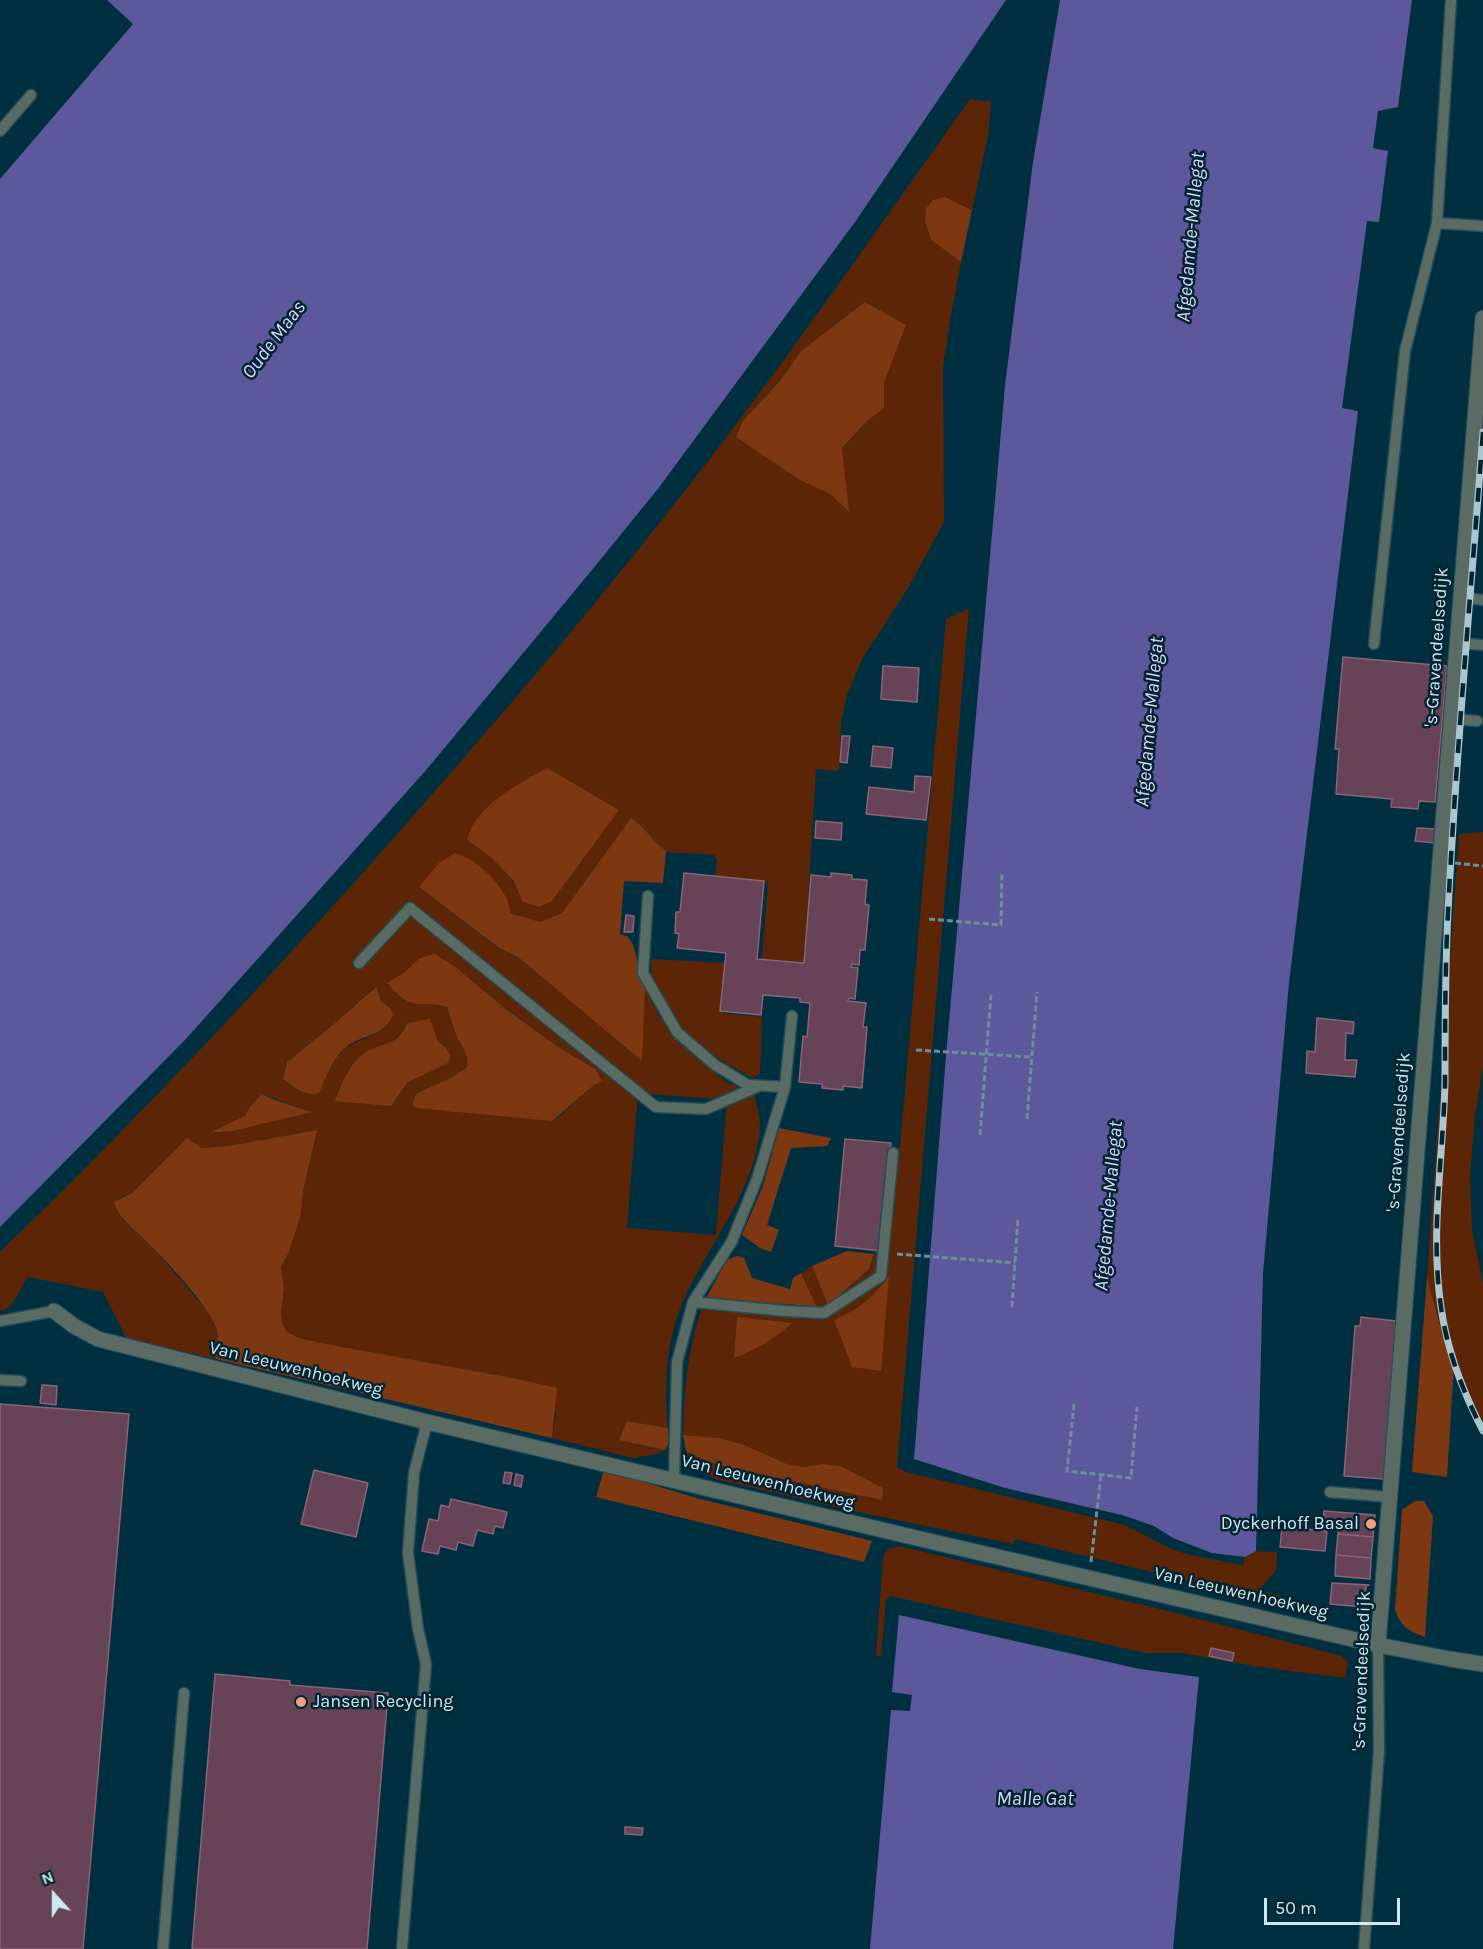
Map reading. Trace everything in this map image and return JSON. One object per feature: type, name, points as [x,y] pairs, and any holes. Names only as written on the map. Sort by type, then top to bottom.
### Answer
[{"type":"street","name":"'s-Gravendeelsedijk","points":[[1378,1645],[1483,318]]},
{"type":"street","name":"Van Leeuwenhoekweg","points":[[54,1311],[74,1326],[98,1339],[427,1422],[1378,1645],[1483,1664]]},
{"type":"lane","points":[[1374,644],[1405,351],[1437,223],[1451,0]]},
{"type":"lane","points":[[0,131],[31,95]]},
{"type":"lane","points":[[1437,223],[1483,226]]},
{"type":"lane","points":[[1460,597],[1483,600]]},
{"type":"lane","points":[[1457,643],[1483,645]]},
{"type":"lane","points":[[1451,719],[1477,721]]},
{"type":"lane","points":[[648,896],[643,973],[678,1032],[715,1065],[748,1085],[785,1087]]},
{"type":"lane","points":[[359,963],[410,908],[656,1107],[706,1109],[761,1086]]},
{"type":"lane","points":[[674,1479],[677,1362],[693,1302],[732,1241],[757,1179],[785,1087],[792,1016]]},
{"type":"lane","points":[[693,1302],[824,1313],[881,1276],[892,1154]]},
{"type":"lane","points":[[0,1321],[54,1311]]},
{"type":"lane","points":[[0,1380],[21,1381]]},
{"type":"lane","points":[[402,1949],[426,1664],[418,1629],[408,1553],[414,1473],[427,1422]]},
{"type":"lane","points":[[1330,1492],[1390,1497]]},
{"type":"lane","name":"'s-Gravendeelsedijk","points":[[1364,1949],[1379,1752],[1378,1645]]},
{"type":"lane","points":[[163,1949],[184,1693]]},
{"type":"path","points":[[1459,863],[1483,866]]},
{"type":"path","points":[[929,919],[1001,925],[1002,873]]},
{"type":"path","points":[[1027,1119],[1037,992]]},
{"type":"path","points":[[980,1135],[991,994]]},
{"type":"path","points":[[916,1050],[1032,1057]]},
{"type":"path","points":[[1012,1307],[1018,1218]]},
{"type":"path","points":[[897,1254],[1015,1263]]},
{"type":"path","points":[[1074,1404],[1067,1471],[1131,1478],[1137,1407]]},
{"type":"path","points":[[1089,1577],[1101,1475]]},
{"type":"shaded area","points":[[970,99],[991,102],[988,136],[972,210],[960,204],[933,200],[926,208],[925,221],[931,240],[961,262],[943,367],[944,522],[908,588],[862,659],[847,695],[841,722],[839,771],[816,769],[804,962],[762,959],[768,882],[715,878],[717,859],[714,855],[666,851],[631,818],[562,913],[540,922],[510,913],[426,880],[419,887],[498,948],[518,957],[641,1060],[645,988],[658,1014],[680,1043],[726,1082],[754,1094],[760,1125],[751,1170],[731,1214],[685,1297],[674,1329],[668,1361],[666,1395],[668,1428],[627,1421],[619,1440],[665,1450],[657,1454],[633,1458],[552,1438],[556,1412],[513,1378],[321,1343],[299,1338],[286,1331],[281,1324],[284,1290],[281,1267],[289,1252],[301,1214],[303,1192],[317,1130],[228,1146],[202,1148],[187,1139],[132,1193],[119,1198],[123,1220],[151,1245],[209,1313],[216,1328],[218,1341],[216,1359],[127,1339],[103,1292],[28,1277],[12,1303],[4,1311],[0,1310],[0,1252],[114,1139],[281,963],[389,844],[519,694],[632,558],[740,419],[799,340]],"holes":[[[865,302],[906,325],[884,383],[883,408],[866,422],[842,448],[848,511],[743,421],[779,382],[801,351]],[[618,810],[552,901],[522,901],[514,881],[491,857],[467,839]],[[405,972],[504,1008],[557,1046],[595,1069],[594,1085],[557,1118],[416,1094],[454,1076],[467,1067],[467,1058],[456,1035],[447,1007],[436,1003],[416,1004],[405,1001],[388,984]],[[375,987],[381,1001],[390,1009],[378,1033],[346,1047],[335,1059],[329,1071],[297,1090],[283,1079],[287,1062]],[[407,1023],[445,1047],[448,1063],[407,1083],[391,1106],[363,1054],[389,1044],[399,1036]],[[260,1093],[311,1112],[233,1131],[211,1133],[245,1116],[261,1095]],[[638,1093],[727,1100],[716,1235],[627,1228]]]},
{"type":"shaded area","points":[[945,197],[972,210],[961,262],[931,240],[925,221],[926,208],[933,200]]},
{"type":"shaded area","points":[[865,302],[906,325],[884,383],[884,408],[866,422],[842,448],[849,512],[830,494],[800,480],[736,437],[743,421],[779,382],[801,351]]},
{"type":"shaded area","points":[[969,608],[897,1467],[906,1472],[1121,1524],[1172,1549],[1195,1556],[1243,1565],[1245,1557],[1256,1551],[1277,1552],[1276,1570],[1259,1590],[1293,1599],[1285,1607],[1278,1607],[1277,1602],[1015,1539],[1013,1544],[839,1508],[716,1479],[697,1469],[688,1457],[686,1451],[722,1466],[882,1500],[882,1488],[822,1464],[804,1467],[787,1464],[742,1444],[719,1438],[683,1435],[684,1401],[694,1334],[704,1302],[791,1304],[816,1308],[801,1273],[812,1266],[828,1305],[869,1269],[874,1255],[886,1146],[900,1148],[946,619]],"holes":[[[889,1278],[852,1367],[853,1312],[868,1301]],[[737,1317],[793,1324],[734,1358]]]},
{"type":"shaded area","points":[[547,768],[619,810],[552,901],[539,907],[522,901],[514,881],[491,857],[467,840],[479,816],[499,797]]},
{"type":"shaded area","points":[[631,818],[666,851],[663,883],[624,881],[620,934],[628,937],[633,944],[645,988],[642,1061],[518,957],[499,948],[419,887],[439,863],[455,853],[473,861],[491,877],[507,899],[510,913],[540,922],[562,913]]},
{"type":"shaded area","points":[[1483,832],[1483,1066],[1475,1116],[1470,1176],[1472,1230],[1483,1283],[1483,1433],[1442,1333],[1427,1277],[1459,834]]},
{"type":"shaded area","points":[[434,954],[453,965],[504,1008],[557,1046],[595,1069],[602,1081],[594,1085],[552,1121],[416,1108],[412,1105],[416,1094],[454,1076],[467,1067],[466,1054],[456,1035],[447,1007],[409,1002],[387,983],[405,972],[420,958]]},
{"type":"shaded area","points":[[652,959],[727,963],[723,1013],[762,1017],[760,1074],[753,1078],[733,1067],[712,1054],[685,1030],[655,984],[651,970]]},
{"type":"shaded area","points":[[376,987],[381,1001],[391,1009],[393,1016],[382,1029],[353,1043],[341,1052],[319,1093],[309,1094],[283,1079],[287,1062]]},
{"type":"shaded area","points":[[430,1019],[438,1042],[451,1056],[448,1063],[407,1083],[391,1106],[335,1101],[342,1082],[357,1059],[368,1051],[398,1037],[407,1023]]},
{"type":"shaded area","points":[[257,1092],[312,1112],[233,1131],[209,1133],[245,1116],[261,1095]]},
{"type":"shaded area","points":[[779,1128],[831,1138],[827,1146],[791,1148],[767,1225],[779,1230],[771,1252],[760,1248],[742,1235],[763,1186]]},
{"type":"shaded area","points":[[317,1130],[303,1192],[301,1214],[289,1252],[281,1267],[284,1290],[281,1312],[282,1324],[286,1331],[299,1338],[321,1343],[557,1388],[552,1438],[216,1359],[218,1343],[212,1318],[176,1272],[124,1220],[114,1202],[132,1193],[187,1138],[202,1148],[228,1146]]},
{"type":"shaded area","points":[[847,1251],[874,1254],[869,1269],[828,1305],[812,1266]]},
{"type":"shaded area","points":[[737,1256],[744,1258],[752,1278],[790,1289],[793,1278],[801,1273],[817,1308],[791,1304],[704,1302],[727,1260]]},
{"type":"shaded area","points":[[889,1277],[881,1371],[852,1367],[834,1320],[851,1312],[864,1302]]},
{"type":"shaded area","points":[[1427,1277],[1442,1333],[1454,1364],[1447,1477],[1412,1472]]},
{"type":"shaded area","points":[[737,1317],[793,1323],[765,1343],[734,1358]]},
{"type":"shaded area","points":[[627,1421],[668,1428],[669,1442],[665,1450],[619,1440]]},
{"type":"shaded area","points":[[683,1435],[719,1438],[742,1444],[787,1464],[804,1467],[822,1464],[840,1466],[883,1488],[882,1500],[722,1466],[686,1451]]},
{"type":"shaded area","points":[[604,1470],[700,1499],[872,1541],[864,1562],[596,1497]]},
{"type":"shaded area","points":[[1415,1501],[1424,1501],[1433,1516],[1425,1637],[1406,1628],[1395,1610],[1402,1510]]},
{"type":"shaded area","points":[[899,1546],[1342,1656],[1348,1664],[1345,1678],[1253,1666],[1183,1653],[1146,1653],[890,1596],[886,1600],[881,1656],[876,1656],[883,1559],[887,1549]]},
{"type":"water","name":"Oude Maas","points":[[107,0],[1006,0],[855,222],[657,490],[587,576],[427,769],[184,1041],[0,1227],[0,179],[133,24]]},
{"type":"water","name":"Afgedamde-Mallegat","points":[[1060,0],[1412,0],[1398,107],[1378,111],[1373,148],[1388,151],[1379,222],[1367,221],[1342,408],[1358,411],[1289,983],[1263,1273],[1256,1551],[1245,1557],[1212,1553],[1173,1538],[1154,1526],[1122,1515],[1005,1488],[914,1459],[946,1056],[1005,386],[1033,162]]},
{"type":"water","name":"Malle Gat","points":[[899,1615],[1140,1669],[1199,1677],[1173,1949],[870,1949],[891,1710],[910,1711],[912,1695],[892,1692]]},
{"type":"building","points":[[1343,657],[1447,666],[1435,802],[1419,801],[1418,809],[1391,807],[1392,799],[1336,794],[1339,749],[1335,749]]},
{"type":"building","points":[[883,666],[919,668],[917,702],[881,699]]},
{"type":"building","points":[[842,736],[850,736],[847,763],[840,762]]},
{"type":"building","points":[[873,746],[893,748],[891,768],[871,766]]},
{"type":"building","points":[[915,776],[931,777],[926,820],[866,814],[869,787],[914,792]]},
{"type":"building","points":[[816,821],[842,823],[841,840],[815,838]]},
{"type":"building","points":[[1417,828],[1437,829],[1435,843],[1415,841]]},
{"type":"building","points":[[684,873],[764,881],[757,959],[804,963],[811,875],[831,877],[831,873],[852,875],[852,879],[867,880],[865,904],[869,905],[865,950],[860,950],[859,965],[852,964],[851,967],[858,968],[855,999],[849,998],[848,1001],[866,1003],[863,1027],[867,1027],[862,1088],[843,1086],[843,1090],[822,1088],[822,1084],[799,1082],[803,1036],[807,1037],[810,1003],[800,1002],[800,998],[763,995],[761,1015],[720,1011],[726,953],[677,948],[679,934],[675,933],[676,912],[680,912]]},
{"type":"building","points":[[626,915],[634,916],[633,932],[624,932]]},
{"type":"building","points":[[1317,1018],[1354,1022],[1353,1034],[1346,1033],[1345,1060],[1357,1060],[1355,1077],[1306,1073],[1307,1051],[1315,1052]]},
{"type":"building","points":[[845,1139],[891,1143],[882,1251],[835,1246]]},
{"type":"building","points":[[1361,1317],[1396,1321],[1384,1479],[1344,1476],[1355,1326],[1360,1326]]},
{"type":"building","points":[[42,1385],[57,1386],[56,1405],[40,1403]]},
{"type":"building","points":[[0,1404],[129,1414],[83,1949],[0,1949]]},
{"type":"building","points":[[314,1470],[368,1483],[356,1537],[301,1524]]},
{"type":"building","points":[[505,1472],[512,1473],[510,1484],[503,1483]]},
{"type":"building","points":[[516,1474],[523,1476],[521,1487],[514,1485]]},
{"type":"building","points":[[451,1499],[507,1512],[503,1528],[495,1526],[493,1534],[477,1530],[473,1546],[458,1542],[456,1550],[440,1546],[438,1554],[422,1551],[429,1519],[438,1521],[441,1505],[449,1507]]},
{"type":"building","points":[[1324,1511],[1375,1515],[1373,1537],[1338,1534],[1338,1528],[1323,1527]]},
{"type":"building","points":[[1282,1527],[1327,1531],[1325,1551],[1280,1547]]},
{"type":"building","points":[[1338,1534],[1373,1537],[1371,1558],[1336,1555]]},
{"type":"building","points":[[1336,1555],[1371,1558],[1370,1579],[1335,1576]]},
{"type":"building","points":[[1332,1583],[1369,1585],[1366,1586],[1364,1607],[1330,1604]]},
{"type":"building","points":[[1211,1648],[1234,1653],[1232,1661],[1209,1656]]},
{"type":"building","points":[[215,1674],[290,1681],[290,1685],[388,1693],[367,1949],[192,1949]]},
{"type":"building","points":[[625,1827],[643,1828],[642,1835],[625,1834]]},
{"type":"railway","points":[[1483,432],[1451,852],[1446,955],[1444,1112],[1437,1224],[1438,1279],[1447,1339],[1463,1386],[1483,1431]]},
{"type":"place","name":"Dyckerhoff Basal","points":[[1371,1524]]},
{"type":"place","name":"Jansen Recycling","points":[[301,1702]]}]
